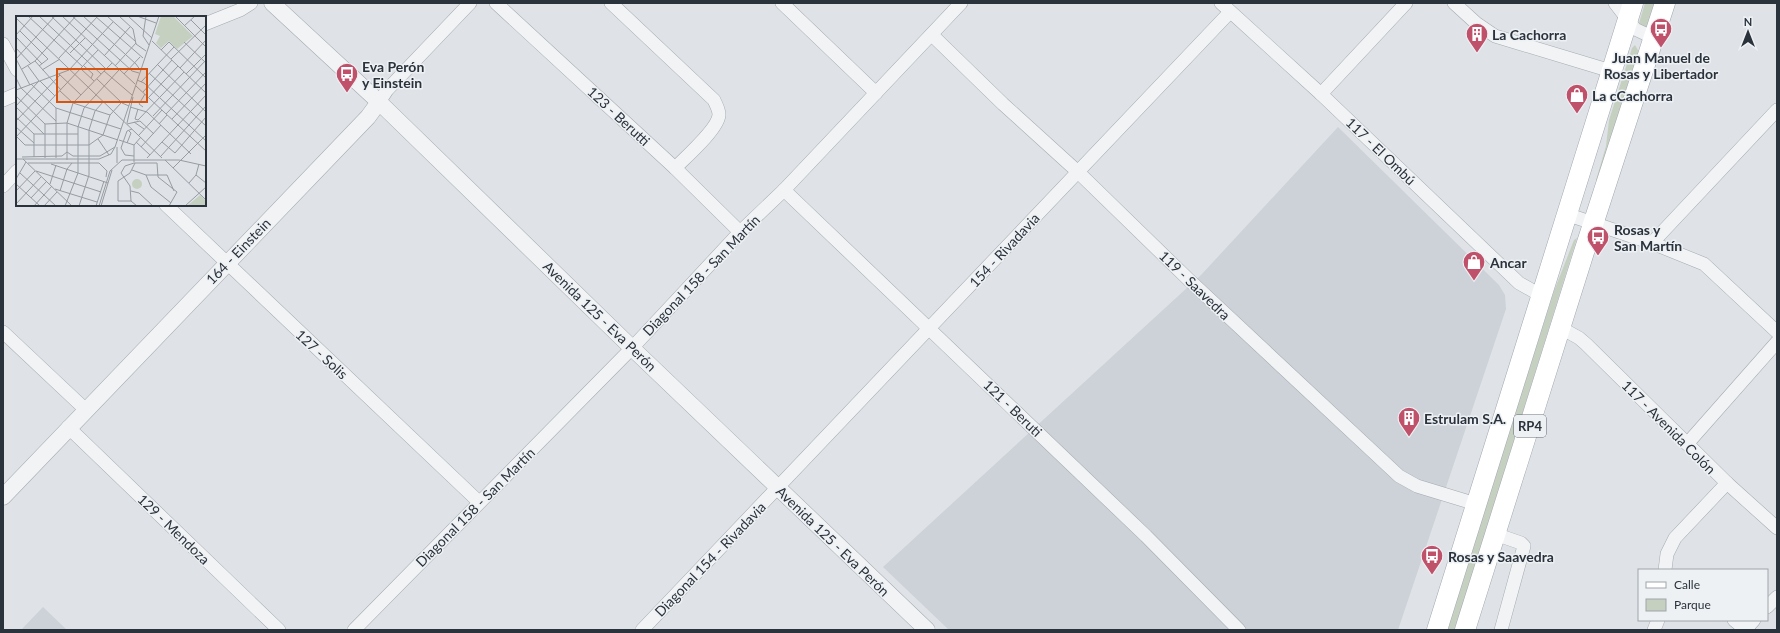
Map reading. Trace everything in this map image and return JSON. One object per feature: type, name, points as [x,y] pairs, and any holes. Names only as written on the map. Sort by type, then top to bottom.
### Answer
[{"type":"main road","name":"RP4","points":[[1465,630],[1560,328],[1665,3]]},
{"type":"main road","name":"RP4","points":[[1437,630],[1630,12]]},
{"type":"street","points":[[206,24],[234,13],[251,3]]},
{"type":"street","name":"Avenida 125 - Eva Perón","points":[[272,3],[379,102],[632,348],[925,629]]},
{"type":"street","name":"164 - Einstein","points":[[3,497],[225,263],[368,117],[387,90],[470,3]]},
{"type":"street","name":"123 - Berutti","points":[[496,3],[675,168],[740,232]]},
{"type":"street","points":[[611,3],[714,100],[718,108],[719,115],[716,122],[675,168]]},
{"type":"street","points":[[782,3],[876,93]]},
{"type":"street","name":"Diagonal 158 - San Martín","points":[[354,630],[632,348],[740,232],[784,190],[962,3]]},
{"type":"street","points":[[1321,94],[1406,3]]},
{"type":"street","points":[[1454,3],[1476,23],[1496,36],[1611,71]]},
{"type":"street","points":[[1615,3],[1630,12],[1635,29],[1654,38]]},
{"type":"street","name":"117 - El Ombú","points":[[1225,7],[1321,94],[1519,283],[1542,296]]},
{"type":"street","name":"154 - Rivadavia","points":[[778,488],[1078,172],[1225,7]]},
{"type":"street","name":"119 - Saavedra","points":[[932,34],[1003,104],[1078,172],[1188,279],[1399,476],[1417,486],[1476,504]]},
{"type":"street","points":[[3,44],[16,68]]},
{"type":"street","points":[[3,100],[16,94]]},
{"type":"street","points":[[1652,243],[1777,110]]},
{"type":"street","points":[[3,186],[16,172]]},
{"type":"street","name":"121 - Beruti","points":[[784,190],[1146,536],[1239,630]]},
{"type":"street","name":"127 - Solis","points":[[167,206],[225,263],[479,502]]},
{"type":"street","points":[[1566,214],[1594,222],[1652,243],[1704,264],[1777,332]]},
{"type":"street","name":"117 - Avenida Colón","points":[[1560,328],[1579,338],[1586,344],[1726,483],[1777,528]]},
{"type":"street","points":[[3,332],[86,410]]},
{"type":"street","points":[[1687,444],[1777,342]]},
{"type":"street","name":"129 - Mendoza","points":[[68,427],[279,630]]},
{"type":"street","points":[[1665,569],[1667,554],[1675,538],[1726,483]]},
{"type":"street","name":"Diagonal 154 - Rivadavia","points":[[642,630],[778,488]]},
{"type":"street","points":[[1496,534],[1521,542],[1524,546],[1501,630]]},
{"type":"street","points":[[1768,606],[1777,597]]},
{"type":"street","points":[[1735,621],[1745,630],[1753,621]]},
{"type":"shaded area","points":[[1338,127],[1499,285],[1505,295],[1506,309],[1398,630],[949,630],[883,567],[1201,275]]},
{"type":"shaded area","points":[[43,607],[67,630],[21,630]]},
{"type":"green space","points":[[1645,3],[1655,3],[1647,29],[1642,28],[1639,23]]},
{"type":"green space","points":[[1635,45],[1639,52],[1598,182],[1596,180],[1606,146],[1609,120],[1632,48]]},
{"type":"green space","points":[[1577,238],[1455,630],[1446,630],[1554,291],[1574,240]]},
{"type":"place","name":"Juan Manuel de Rosas y Libertador","points":[[1661,48]]},
{"type":"place","name":"La Cachorra","points":[[1477,54]]},
{"type":"place","name":"Eva Perón y Einstein","points":[[347,94]]},
{"type":"place","name":"La cCachorra","points":[[1577,114]]},
{"type":"place","name":"Rosas y San Martín","points":[[1598,256]]},
{"type":"place","name":"Ancar","points":[[1474,282]]},
{"type":"place","name":"Estrulam S.A.","points":[[1409,438]]},
{"type":"place","name":"Rosas y Saavedra","points":[[1432,576]]}]
